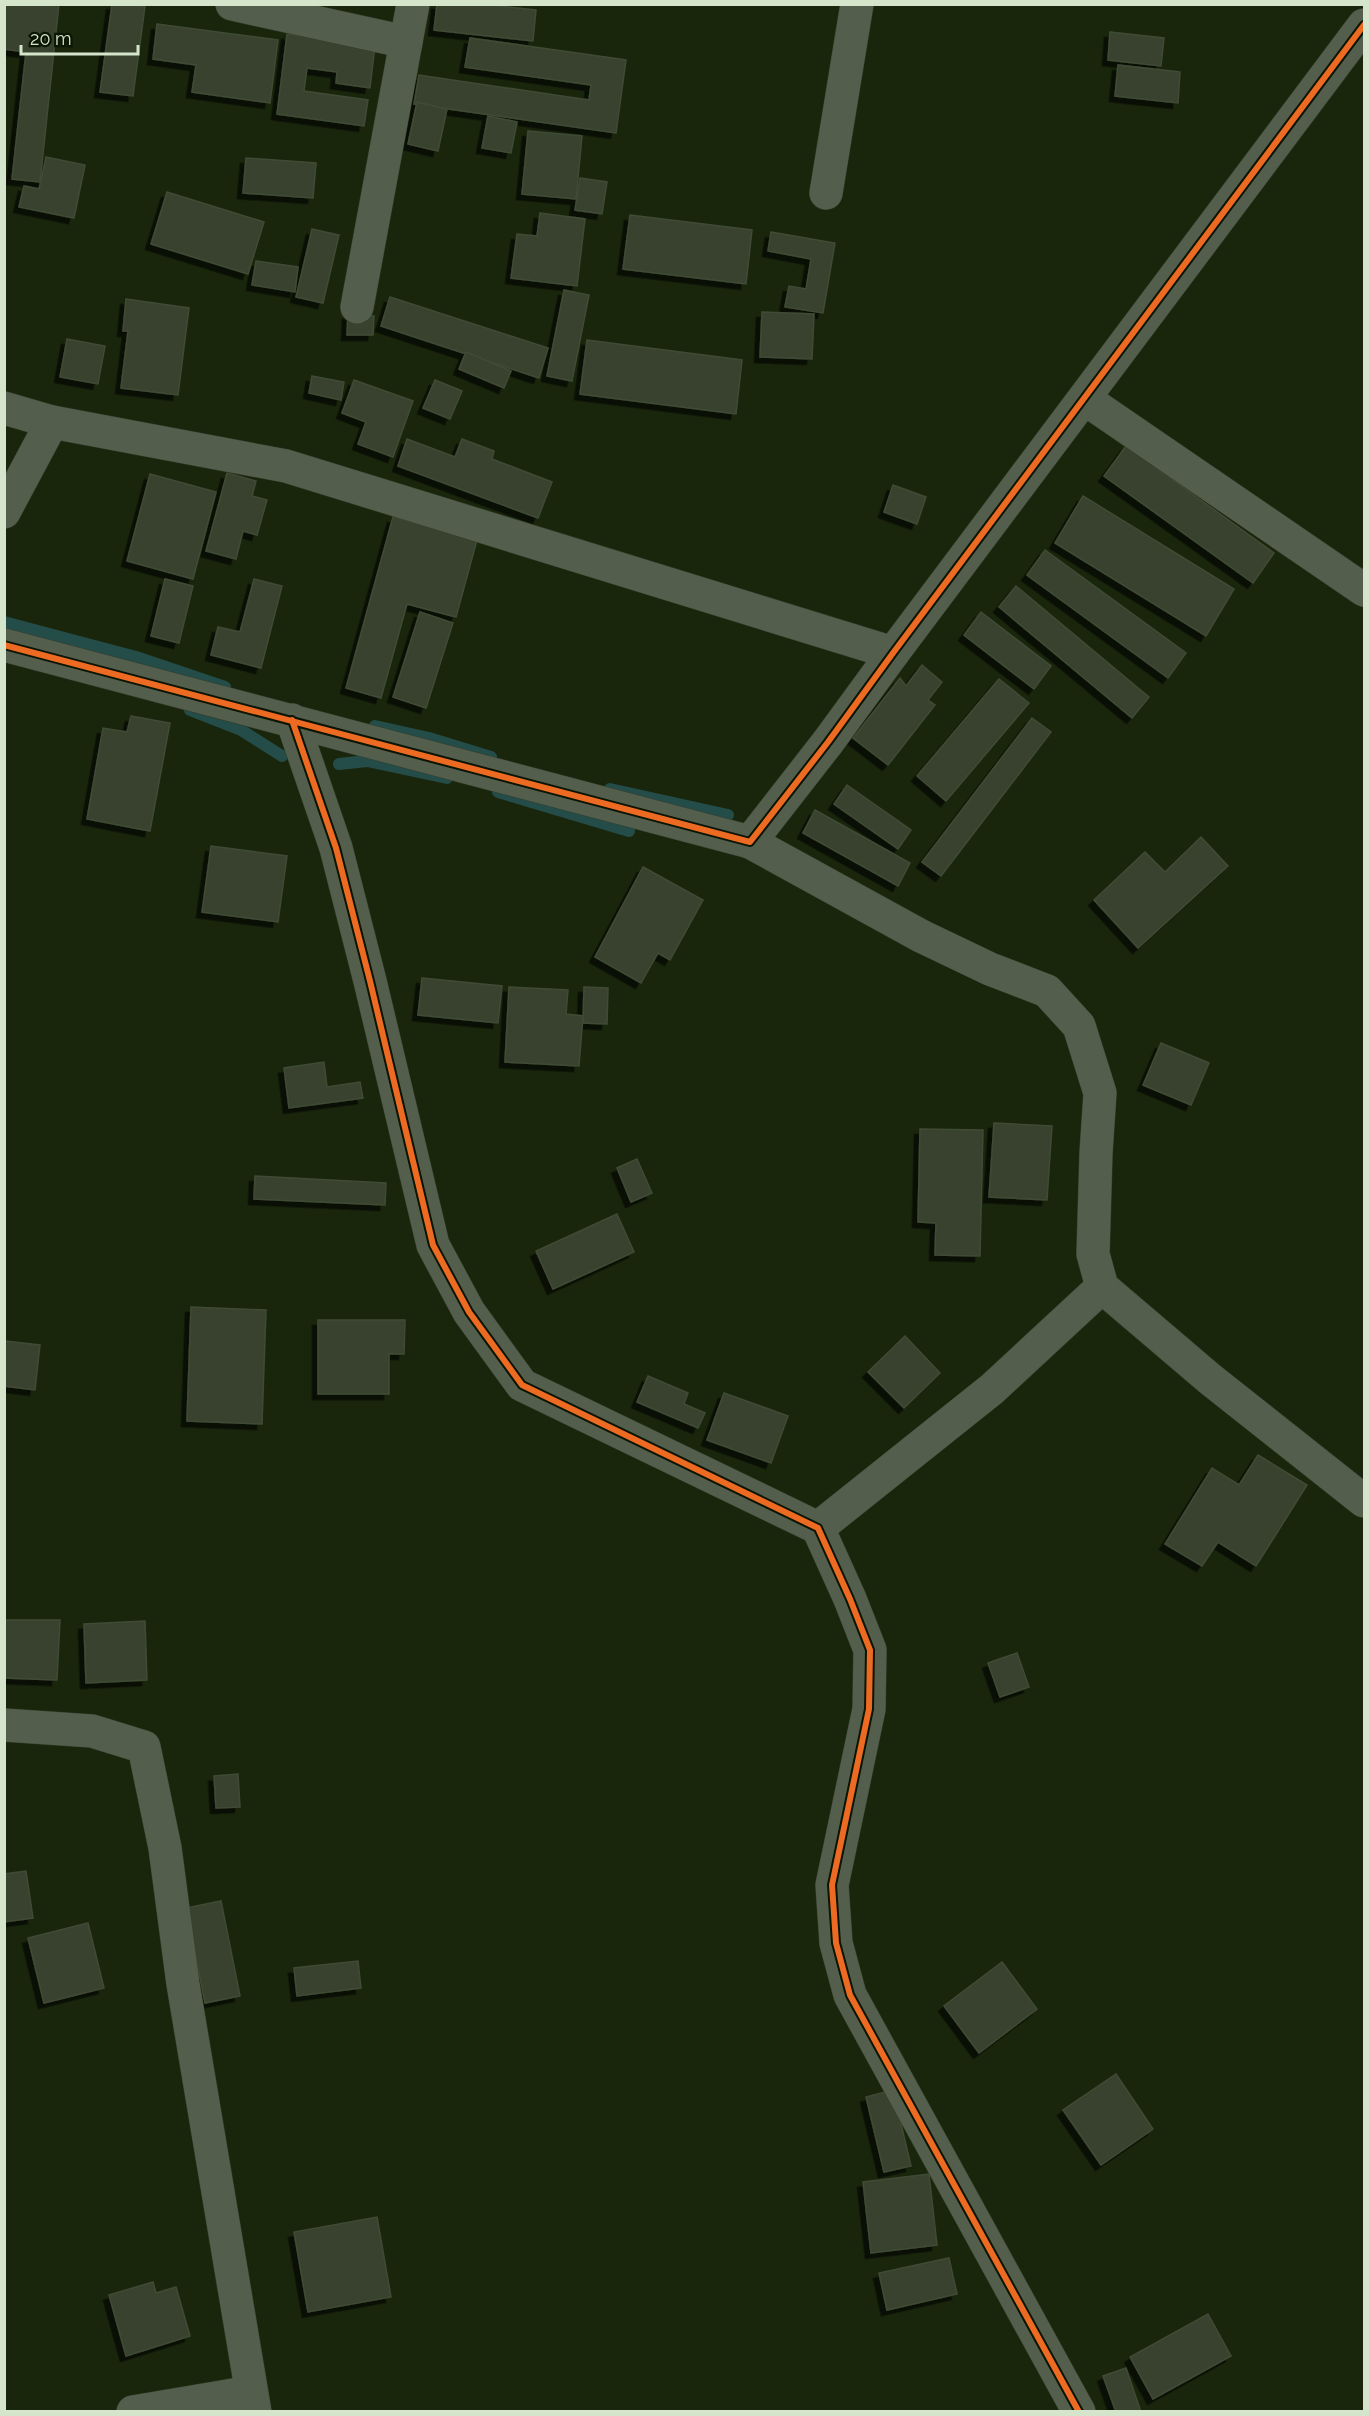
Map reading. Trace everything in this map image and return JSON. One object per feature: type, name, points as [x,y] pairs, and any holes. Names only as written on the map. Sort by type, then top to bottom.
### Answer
[{"type":"street","points":[[232,4],[406,42]]},
{"type":"street","points":[[357,307],[413,4]]},
{"type":"street","points":[[826,193],[857,4]]},
{"type":"street","points":[[750,842],[828,742],[1365,26]]},
{"type":"street","points":[[1085,399],[1365,590]]},
{"type":"street","points":[[4,408],[52,422],[286,466],[893,653]]},
{"type":"street","points":[[4,512],[52,422]]},
{"type":"street","points":[[4,645],[750,842],[921,936],[990,969],[1047,991],[1079,1026],[1100,1093],[1093,1254],[1102,1287],[1210,1379],[1365,1501]]},
{"type":"street","points":[[292,720],[336,848],[433,1245],[469,1312],[522,1386],[818,1528],[870,1650],[869,1709],[832,1886],[836,1943],[850,1995],[1080,2412]]},
{"type":"street","points":[[818,1528],[992,1389],[1102,1287]]},
{"type":"street","points":[[4,1725],[92,1731],[144,1747],[165,1848],[183,1984],[253,2402],[133,2412]]},
{"type":"building","points":[[5,4],[59,4],[40,182],[12,179],[26,52],[4,49]]},
{"type":"building","points":[[112,4],[145,6],[133,96],[100,92]]},
{"type":"building","points":[[437,4],[482,4],[536,10],[533,41],[434,30]]},
{"type":"building","points":[[157,24],[278,40],[270,103],[192,92],[196,65],[153,59]]},
{"type":"building","points":[[1110,32],[1164,38],[1161,66],[1108,60]]},
{"type":"building","points":[[287,34],[375,46],[370,88],[336,83],[337,72],[307,68],[304,91],[368,100],[364,126],[277,114]]},
{"type":"building","points":[[470,38],[626,60],[616,133],[414,104],[419,75],[589,100],[591,85],[465,67]]},
{"type":"building","points":[[1118,65],[1180,72],[1178,103],[1115,96]]},
{"type":"building","points":[[417,102],[447,109],[438,151],[408,144]]},
{"type":"building","points":[[488,116],[517,122],[511,153],[482,148]]},
{"type":"building","points":[[528,131],[582,136],[576,199],[522,194]]},
{"type":"building","points":[[46,157],[85,165],[74,218],[19,207],[24,186],[39,189]]},
{"type":"building","points":[[246,158],[316,163],[313,198],[243,193]]},
{"type":"building","points":[[580,178],[607,182],[602,214],[575,210]]},
{"type":"building","points":[[167,192],[264,222],[248,274],[151,244]]},
{"type":"building","points":[[540,213],[585,219],[577,286],[511,278],[517,234],[537,236]]},
{"type":"building","points":[[630,215],[752,230],[746,284],[623,269]]},
{"type":"building","points":[[312,229],[339,235],[323,303],[296,297]]},
{"type":"building","points":[[771,232],[835,243],[823,313],[785,307],[789,286],[806,289],[811,259],[768,251]]},
{"type":"building","points":[[256,261],[298,267],[295,292],[252,285]]},
{"type":"building","points":[[564,290],[589,295],[572,381],[547,376]]},
{"type":"building","points":[[390,297],[548,348],[539,378],[381,326]]},
{"type":"building","points":[[126,299],[189,308],[178,395],[121,388],[128,331],[123,331]]},
{"type":"building","points":[[762,312],[814,314],[812,359],[760,357]]},
{"type":"building","points":[[348,314],[374,316],[373,335],[347,335]]},
{"type":"building","points":[[67,339],[105,346],[98,384],[60,377]]},
{"type":"building","points":[[587,340],[742,360],[736,414],[580,394]]},
{"type":"building","points":[[466,352],[511,371],[504,388],[459,369]]},
{"type":"building","points":[[312,376],[344,382],[341,400],[309,393]]},
{"type":"building","points":[[354,380],[413,401],[393,457],[358,444],[366,422],[342,413]]},
{"type":"building","points":[[435,380],[462,391],[450,419],[423,408]]},
{"type":"building","points":[[407,439],[455,457],[462,439],[494,451],[492,459],[552,482],[538,518],[398,466]]},
{"type":"building","points":[[1126,446],[1274,553],[1253,583],[1104,476]]},
{"type":"building","points":[[227,473],[256,481],[252,496],[267,500],[257,535],[243,531],[236,559],[206,551]]},
{"type":"building","points":[[150,474],[216,492],[193,579],[127,561]]},
{"type":"building","points":[[893,485],[926,497],[917,524],[884,512]]},
{"type":"building","points":[[1083,496],[1234,589],[1206,636],[1055,543]]},
{"type":"building","points":[[393,517],[477,540],[456,617],[407,604],[381,698],[346,688]]},
{"type":"building","points":[[1045,550],[1186,653],[1168,678],[1027,575]]},
{"type":"building","points":[[165,579],[193,586],[179,643],[151,636]]},
{"type":"building","points":[[254,579],[282,586],[261,668],[211,655],[218,627],[240,632]]},
{"type":"building","points":[[1016,586],[1149,697],[1132,718],[999,607]]},
{"type":"building","points":[[420,612],[453,623],[426,708],[393,697]]},
{"type":"building","points":[[981,612],[1051,666],[1034,689],[964,635]]},
{"type":"building","points":[[922,665],[942,682],[928,700],[935,705],[888,765],[853,738],[900,678],[906,686]]},
{"type":"building","points":[[999,679],[1029,703],[946,801],[917,776]]},
{"type":"building","points":[[131,716],[170,723],[150,831],[87,819],[103,728],[127,732]]},
{"type":"building","points":[[1032,718],[1051,732],[941,876],[922,862]]},
{"type":"building","points":[[847,785],[911,830],[898,849],[834,804]]},
{"type":"building","points":[[815,810],[910,863],[898,886],[803,833]]},
{"type":"building","points":[[1201,837],[1228,866],[1138,948],[1094,900],[1145,852],[1165,872]]},
{"type":"building","points":[[211,846],[287,856],[278,922],[202,912]]},
{"type":"building","points":[[643,867],[703,900],[670,960],[658,953],[641,983],[595,957]]},
{"type":"building","points":[[422,978],[502,986],[498,1023],[418,1015]]},
{"type":"building","points":[[509,987],[568,990],[566,1014],[583,1016],[579,1066],[505,1062]]},
{"type":"building","points":[[584,987],[608,988],[607,1024],[583,1023]]},
{"type":"building","points":[[1161,1043],[1209,1063],[1191,1105],[1143,1085]]},
{"type":"building","points":[[324,1062],[327,1087],[360,1082],[363,1098],[289,1108],[284,1068]]},
{"type":"building","points":[[994,1123],[1052,1126],[1047,1200],[989,1197]]},
{"type":"building","points":[[920,1129],[983,1130],[980,1256],[935,1255],[936,1223],[918,1222]]},
{"type":"building","points":[[637,1159],[652,1193],[631,1202],[617,1168]]},
{"type":"building","points":[[255,1176],[386,1183],[385,1205],[254,1199]]},
{"type":"building","points":[[617,1214],[634,1252],[553,1289],[536,1251]]},
{"type":"building","points":[[191,1307],[266,1310],[262,1424],[187,1421]]},
{"type":"building","points":[[318,1320],[405,1320],[404,1354],[389,1354],[389,1394],[318,1394]]},
{"type":"building","points":[[905,1336],[940,1373],[904,1408],[868,1372]]},
{"type":"building","points":[[5,1341],[40,1345],[35,1390],[4,1386]]},
{"type":"building","points":[[648,1376],[688,1393],[684,1404],[705,1413],[698,1428],[637,1402]]},
{"type":"building","points":[[724,1393],[788,1416],[771,1463],[707,1440]]},
{"type":"building","points":[[1258,1455],[1307,1485],[1256,1566],[1218,1542],[1202,1566],[1165,1544],[1212,1468],[1239,1485]]},
{"type":"building","points":[[4,1620],[60,1620],[57,1680],[4,1678]]},
{"type":"building","points":[[145,1621],[147,1680],[86,1683],[84,1624]]},
{"type":"building","points":[[1017,1653],[1029,1687],[1000,1697],[988,1663]]},
{"type":"building","points":[[238,1774],[240,1807],[216,1808],[214,1776]]},
{"type":"building","points":[[26,1871],[33,1918],[4,1922],[4,1874]]},
{"type":"building","points":[[221,1901],[240,1996],[205,2003],[186,1908]]},
{"type":"building","points":[[88,1923],[104,1988],[44,2003],[28,1938]]},
{"type":"building","points":[[358,1961],[361,1988],[297,1996],[294,1968]]},
{"type":"building","points":[[1002,1962],[1037,2009],[979,2053],[944,2006]]},
{"type":"building","points":[[1116,2074],[1153,2129],[1101,2165],[1063,2110]]},
{"type":"building","points":[[893,2090],[911,2166],[884,2172],[866,2097]]},
{"type":"building","points":[[929,2174],[937,2245],[871,2253],[863,2182]]},
{"type":"building","points":[[377,2217],[391,2297],[308,2312],[294,2232]]},
{"type":"building","points":[[949,2258],[957,2294],[887,2310],[879,2273]]},
{"type":"building","points":[[153,2282],[156,2293],[176,2287],[190,2336],[126,2356],[109,2295]]},
{"type":"building","points":[[1208,2314],[1231,2356],[1153,2399],[1130,2357]]},
{"type":"building","points":[[1126,2368],[1141,2412],[1116,2412],[1103,2376]]},
{"type":"waterway","points":[[4,622],[136,657],[225,687]]},
{"type":"waterway","points":[[190,710],[241,730],[282,756]]},
{"type":"waterway","points":[[375,726],[429,738],[491,757]]},
{"type":"waterway","points":[[339,764],[367,761],[447,778]]},
{"type":"waterway","points":[[610,789],[728,815]]},
{"type":"waterway","points":[[498,792],[629,831]]},
{"type":"cycle path","points":[[4,645],[750,842],[828,742],[1364,25]]},
{"type":"cycle path","points":[[292,720],[336,848],[433,1245],[469,1312],[522,1385],[818,1528],[870,1650],[869,1709],[832,1885],[836,1943],[850,1995],[1079,2412]]}]
